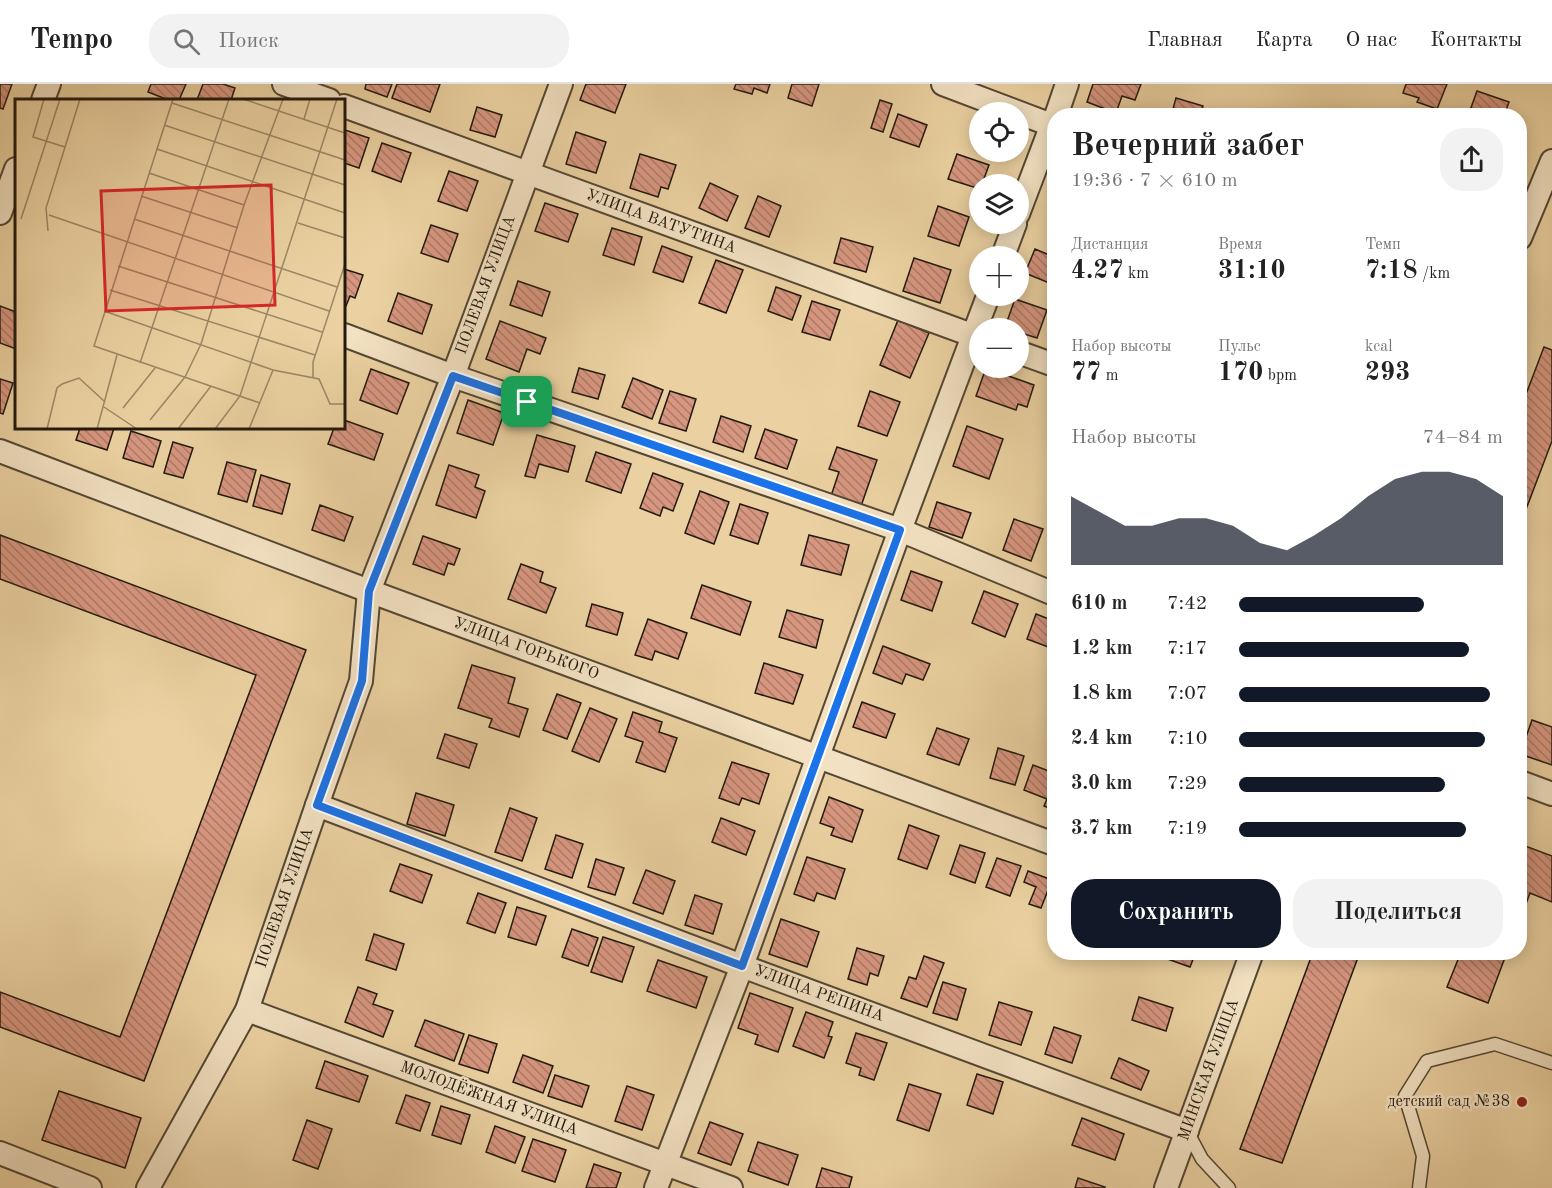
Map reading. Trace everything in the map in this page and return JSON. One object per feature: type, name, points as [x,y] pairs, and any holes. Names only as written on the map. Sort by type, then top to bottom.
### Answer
[{"type":"street","points":[[43,99],[49,84]]},
{"type":"street","points":[[284,84],[326,99]]},
{"type":"street","name":"ПОЛЕВАЯ УЛИЦА","points":[[148,1188],[247,1010],[362,681],[369,591],[453,376],[561,84]]},
{"type":"street","points":[[943,84],[1047,120]]},
{"type":"street","points":[[1059,108],[1067,84]]},
{"type":"street","name":"УЛИЦА ВАТУТИНА","points":[[345,106],[969,334]]},
{"type":"street","points":[[1029,186],[1047,140]]},
{"type":"street","points":[[1527,221],[1552,161]]},
{"type":"street","points":[[5,210],[15,173]]},
{"type":"street","points":[[345,335],[453,376],[900,530],[1047,591]]},
{"type":"street","points":[[656,1188],[742,966],[900,530],[969,355]]},
{"type":"street","points":[[1029,356],[1047,362]]},
{"type":"street","name":"УЛИЦА ГОРЬКОГО","points":[[0,451],[369,591],[1047,841]]},
{"type":"street","points":[[1527,785],[1552,794]]},
{"type":"street","name":"УЛИЦА РЕПИНА","points":[[317,805],[1187,1131]]},
{"type":"street","name":"МИНСКАЯ УЛИЦА","points":[[1166,1188],[1249,960]]},
{"type":"street","name":"МОЛОДЁЖНАЯ УЛИЦА","points":[[247,1010],[731,1188]]},
{"type":"street","points":[[0,1154],[90,1188]]},
{"type":"lane","points":[[1419,1188],[1423,1156],[1405,1096],[1427,1061],[1495,1044],[1552,1063]]},
{"type":"lane","points":[[1187,1131],[1202,1159],[1229,1188]]},
{"type":"building","points":[[0,84],[12,84],[3,109],[0,108]]},
{"type":"building","points":[[151,84],[186,84],[179,99],[166,99],[148,92]]},
{"type":"building","points":[[203,84],[223,84],[235,88],[231,99],[197,99]]},
{"type":"building","points":[[366,84],[392,84],[387,97],[365,89]]},
{"type":"building","points":[[397,84],[440,84],[430,112],[392,98]]},
{"type":"building","points":[[586,84],[626,84],[615,113],[580,100]]},
{"type":"building","points":[[736,84],[770,84],[767,93],[754,88],[752,94],[734,89]]},
{"type":"building","points":[[792,84],[819,84],[812,106],[788,98]]},
{"type":"building","points":[[1093,84],[1141,84],[1135,100],[1122,96],[1118,108],[1103,108],[1087,102]]},
{"type":"building","points":[[1406,84],[1447,84],[1437,108],[1417,102],[1419,98],[1403,93]]},
{"type":"building","points":[[1477,91],[1509,102],[1507,108],[1471,108]]},
{"type":"building","points":[[1176,98],[1203,106],[1202,108],[1173,108]]},
{"type":"building","points":[[880,100],[892,104],[883,132],[871,128]]},
{"type":"building","points":[[477,107],[502,115],[495,137],[470,130]]},
{"type":"building","points":[[898,114],[927,125],[919,147],[890,137]]},
{"type":"building","points":[[345,130],[369,138],[359,168],[345,163]]},
{"type":"building","points":[[576,132],[606,142],[596,173],[566,164]]},
{"type":"building","points":[[382,143],[411,153],[401,182],[372,171]]},
{"type":"building","points":[[640,154],[676,165],[668,189],[661,187],[658,197],[630,188]]},
{"type":"building","points":[[957,154],[969,158],[969,162],[989,165],[986,174],[969,174],[969,186],[948,179]]},
{"type":"building","points":[[449,171],[478,181],[467,211],[438,201]]},
{"type":"building","points":[[710,183],[738,196],[727,221],[699,208]]},
{"type":"building","points":[[758,196],[781,206],[769,237],[745,228]]},
{"type":"building","points":[[545,203],[578,214],[568,242],[535,231]]},
{"type":"building","points":[[938,206],[969,217],[959,246],[928,236]]},
{"type":"building","points":[[431,225],[458,234],[448,262],[421,253]]},
{"type":"building","points":[[612,228],[642,237],[634,265],[603,255]]},
{"type":"building","points":[[841,238],[873,247],[866,272],[834,263]]},
{"type":"building","points":[[662,246],[692,257],[683,282],[653,272]]},
{"type":"building","points":[[1035,249],[1047,254],[1047,282],[1029,275],[1029,263]]},
{"type":"building","points":[[914,258],[951,270],[940,303],[903,291]]},
{"type":"building","points":[[716,260],[743,270],[726,313],[699,303]]},
{"type":"building","points":[[345,269],[363,275],[355,298],[350,296],[346,306]]},
{"type":"building","points":[[518,281],[550,292],[542,316],[510,305]]},
{"type":"building","points":[[776,287],[801,296],[792,320],[768,311]]},
{"type":"building","points":[[398,293],[432,305],[422,334],[388,321]]},
{"type":"building","points":[[812,301],[840,310],[830,340],[802,332]]},
{"type":"building","points":[[1029,304],[1047,310],[1037,338],[1029,335],[1029,318],[1008,318],[1012,306],[1029,306]]},
{"type":"building","points":[[0,306],[15,312],[15,349],[0,343]]},
{"type":"building","points":[[898,320],[929,333],[910,378],[880,365]]},
{"type":"building","points":[[500,321],[546,338],[540,354],[527,349],[519,372],[486,359]]},
{"type":"building","points":[[1544,347],[1552,350],[1552,441],[1527,507],[1527,392]]},
{"type":"building","points":[[579,368],[605,375],[598,399],[572,392]]},
{"type":"building","points":[[371,369],[409,383],[397,414],[360,400]]},
{"type":"building","points":[[633,378],[663,390],[652,419],[622,407]]},
{"type":"building","points":[[982,378],[1014,378],[1034,385],[1027,407],[1018,404],[1016,410],[976,396]]},
{"type":"building","points":[[0,379],[13,383],[3,414],[0,413]]},
{"type":"building","points":[[670,391],[696,399],[686,431],[659,423]]},
{"type":"building","points":[[870,391],[900,402],[887,436],[858,426]]},
{"type":"building","points":[[468,400],[504,413],[493,445],[457,433]]},
{"type":"building","points":[[721,416],[751,426],[743,452],[713,442]]},
{"type":"building","points":[[345,420],[383,434],[374,460],[328,444],[334,429],[345,429]]},
{"type":"building","points":[[967,426],[1003,439],[989,479],[953,466]]},
{"type":"building","points":[[80,429],[114,429],[107,450],[76,440]]},
{"type":"building","points":[[765,429],[797,440],[787,469],[755,458]]},
{"type":"building","points":[[131,431],[161,441],[153,467],[123,458]]},
{"type":"building","points":[[537,435],[575,446],[568,472],[539,464],[535,478],[525,476]]},
{"type":"building","points":[[173,442],[193,448],[183,478],[164,473]]},
{"type":"building","points":[[837,447],[877,460],[860,509],[830,499],[839,472],[829,469]]},
{"type":"building","points":[[596,452],[631,464],[621,493],[586,481]]},
{"type":"building","points":[[227,462],[256,470],[247,502],[218,494]]},
{"type":"building","points":[[449,465],[479,475],[475,487],[485,491],[476,518],[436,505]]},
{"type":"building","points":[[653,473],[683,484],[673,511],[663,507],[660,516],[640,508]]},
{"type":"building","points":[[261,475],[290,484],[282,514],[253,506]]},
{"type":"building","points":[[700,491],[729,502],[714,544],[685,533]]},
{"type":"building","points":[[937,502],[971,513],[962,538],[929,527]]},
{"type":"building","points":[[740,504],[768,513],[758,544],[730,535]]},
{"type":"building","points":[[320,505],[353,517],[344,541],[312,530]]},
{"type":"building","points":[[1014,519],[1043,529],[1031,561],[1003,550]]},
{"type":"building","points":[[0,535],[306,650],[144,1081],[0,1027],[0,992],[120,1037],[256,675],[0,579]]},
{"type":"building","points":[[809,535],[849,545],[841,575],[801,565]]},
{"type":"building","points":[[423,536],[460,549],[454,565],[448,563],[444,575],[413,564]]},
{"type":"building","points":[[521,564],[543,572],[540,582],[556,588],[546,613],[508,599]]},
{"type":"building","points":[[911,571],[942,582],[932,611],[901,600]]},
{"type":"building","points":[[702,585],[751,602],[740,635],[691,618]]},
{"type":"building","points":[[984,591],[1018,604],[1005,637],[972,623]]},
{"type":"building","points":[[592,604],[623,613],[617,635],[586,626]]},
{"type":"building","points":[[787,610],[823,620],[816,648],[779,637]]},
{"type":"building","points":[[1036,614],[1047,618],[1047,646],[1027,639]]},
{"type":"building","points":[[648,619],[687,633],[678,659],[655,651],[652,660],[635,655]]},
{"type":"building","points":[[883,646],[930,664],[923,680],[906,674],[902,684],[873,673]]},
{"type":"building","points":[[764,663],[803,675],[793,704],[755,693]]},
{"type":"building","points":[[472,665],[515,678],[508,703],[528,709],[519,737],[489,727],[492,719],[458,708]]},
{"type":"building","points":[[557,694],[581,703],[567,739],[543,730]]},
{"type":"building","points":[[862,702],[895,714],[886,738],[853,727]]},
{"type":"building","points":[[590,708],[617,719],[599,762],[572,751]]},
{"type":"building","points":[[633,712],[662,722],[659,732],[677,738],[665,772],[636,762],[643,742],[625,736]]},
{"type":"building","points":[[1532,720],[1552,727],[1552,765],[1527,756],[1527,734]]},
{"type":"building","points":[[937,728],[969,739],[959,765],[927,754]]},
{"type":"building","points":[[445,734],[477,744],[469,768],[437,758]]},
{"type":"building","points":[[998,748],[1024,756],[1015,785],[990,778]]},
{"type":"building","points":[[732,762],[769,774],[759,804],[742,798],[739,805],[719,798]]},
{"type":"building","points":[[1033,765],[1047,770],[1047,799],[1024,790]]},
{"type":"building","points":[[416,793],[454,805],[445,836],[407,824]]},
{"type":"building","points":[[829,797],[863,810],[852,842],[831,835],[834,828],[820,823]]},
{"type":"building","points":[[510,808],[537,818],[522,861],[495,852]]},
{"type":"building","points":[[721,818],[755,831],[746,855],[712,842]]},
{"type":"building","points":[[909,825],[939,836],[927,869],[898,859]]},
{"type":"building","points":[[556,835],[583,844],[572,878],[545,869]]},
{"type":"building","points":[[960,845],[985,853],[975,883],[950,874]]},
{"type":"building","points":[[1527,847],[1552,856],[1552,902],[1530,893],[1527,901]]},
{"type":"building","points":[[807,857],[845,869],[835,899],[817,893],[814,901],[794,894]]},
{"type":"building","points":[[997,858],[1021,866],[1010,896],[986,887]]},
{"type":"building","points":[[596,859],[624,868],[615,895],[588,887]]},
{"type":"building","points":[[400,864],[432,875],[422,903],[390,891]]},
{"type":"building","points":[[646,870],[675,881],[663,914],[633,903]]},
{"type":"building","points":[[1028,871],[1047,878],[1047,893],[1041,908],[1029,904],[1036,887],[1024,882]]},
{"type":"building","points":[[478,893],[506,903],[495,933],[467,923]]},
{"type":"building","points":[[695,895],[722,904],[713,934],[685,925]]},
{"type":"building","points":[[517,907],[546,916],[536,945],[508,937]]},
{"type":"building","points":[[781,919],[819,932],[807,967],[769,954]]},
{"type":"building","points":[[572,929],[598,938],[588,966],[562,957]]},
{"type":"building","points":[[374,934],[404,944],[396,970],[366,960]]},
{"type":"building","points":[[603,937],[634,947],[622,982],[591,972]]},
{"type":"building","points":[[857,948],[884,956],[878,976],[870,973],[867,985],[848,979]]},
{"type":"building","points":[[924,956],[944,963],[927,1007],[901,998],[909,977],[916,979]]},
{"type":"building","points":[[658,960],[707,977],[696,1008],[647,991]]},
{"type":"building","points":[[1170,960],[1193,960],[1190,967]]},
{"type":"building","points":[[1310,960],[1357,960],[1282,1163],[1240,1149]]},
{"type":"building","points":[[1458,960],[1504,960],[1488,1003],[1447,987]]},
{"type":"building","points":[[943,982],[966,989],[957,1020],[933,1013]]},
{"type":"building","points":[[358,987],[377,994],[373,1004],[393,1011],[383,1037],[345,1022]]},
{"type":"building","points":[[750,993],[793,1008],[778,1052],[755,1044],[758,1035],[738,1028]]},
{"type":"building","points":[[1139,997],[1173,1008],[1166,1031],[1132,1020]]},
{"type":"building","points":[[999,1002],[1032,1012],[1021,1045],[989,1035]]},
{"type":"building","points":[[806,1012],[833,1022],[828,1036],[832,1037],[824,1058],[793,1046]]},
{"type":"building","points":[[425,1020],[464,1034],[454,1061],[415,1046]]},
{"type":"building","points":[[1054,1027],[1081,1036],[1072,1063],[1045,1054]]},
{"type":"building","points":[[856,1033],[887,1043],[874,1080],[859,1075],[861,1068],[846,1063]]},
{"type":"building","points":[[469,1035],[497,1044],[488,1073],[459,1064]]},
{"type":"building","points":[[523,1055],[553,1066],[543,1093],[513,1082]]},
{"type":"building","points":[[1119,1058],[1149,1071],[1141,1090],[1111,1078]]},
{"type":"building","points":[[325,1061],[368,1076],[359,1102],[316,1088]]},
{"type":"building","points":[[977,1074],[1003,1082],[993,1114],[967,1105]]},
{"type":"building","points":[[555,1075],[589,1086],[582,1107],[548,1096]]},
{"type":"building","points":[[909,1084],[941,1094],[929,1131],[897,1120]]},
{"type":"building","points":[[627,1086],[654,1095],[642,1130],[615,1121]]},
{"type":"building","points":[[59,1091],[141,1118],[125,1168],[42,1140]]},
{"type":"building","points":[[406,1095],[430,1103],[420,1131],[396,1123]]},
{"type":"building","points":[[441,1106],[470,1115],[461,1144],[432,1135]]},
{"type":"building","points":[[1082,1118],[1124,1134],[1115,1160],[1072,1145]]},
{"type":"building","points":[[307,1120],[332,1129],[318,1169],[293,1160]]},
{"type":"building","points":[[710,1122],[743,1134],[731,1165],[698,1153]]},
{"type":"building","points":[[495,1126],[525,1137],[515,1163],[486,1152]]},
{"type":"building","points":[[533,1139],[566,1150],[555,1182],[522,1171]]},
{"type":"building","points":[[758,1142],[798,1155],[788,1185],[748,1171]]},
{"type":"building","points":[[594,1164],[621,1173],[616,1188],[586,1188]]},
{"type":"building","points":[[822,1168],[852,1177],[849,1188],[816,1188]]},
{"type":"building","points":[[1078,1178],[1105,1187],[1075,1188]]},
{"type":"place","name":"детский сад №38","points":[[1522,1102]]},
{"type":"route","points":[[453,376],[527,402],[900,530],[742,966],[317,805],[362,681],[369,591],[453,376]]}]
